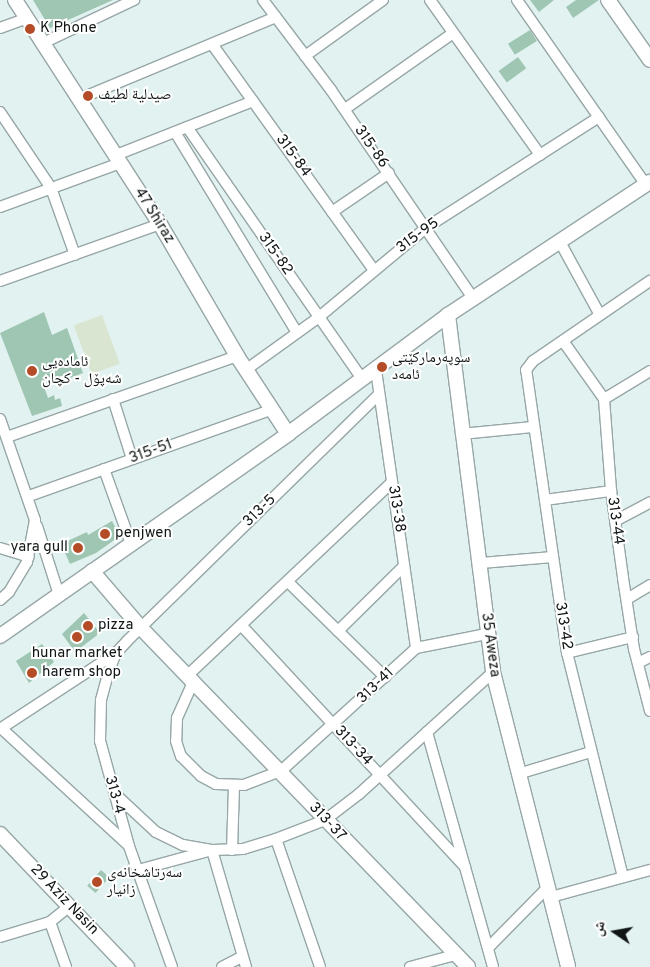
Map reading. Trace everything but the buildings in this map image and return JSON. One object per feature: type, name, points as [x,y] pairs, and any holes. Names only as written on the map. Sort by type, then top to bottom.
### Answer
[{"type":"street","name":"47 Shiraz","points":[[15,0],[160,224],[237,356],[288,434]]},
{"type":"street","points":[[43,43],[134,0]]},
{"type":"street","points":[[305,56],[382,0]]},
{"type":"street","points":[[430,0],[540,155]]},
{"type":"street","points":[[0,636],[288,434],[448,315],[648,183],[517,0]]},
{"type":"street","name":"315-86","points":[[265,1],[345,110],[427,227],[473,298]]},
{"type":"street","points":[[610,1],[650,60]]},
{"type":"street","points":[[79,99],[276,17]]},
{"type":"street","points":[[0,28],[26,18]]},
{"type":"street","points":[[345,110],[453,33]]},
{"type":"street","name":"315-84","points":[[212,44],[373,269]]},
{"type":"street","points":[[0,206],[51,188],[175,132],[253,101]]},
{"type":"street","points":[[0,112],[51,188],[74,254]]},
{"type":"street","name":"315-95","points":[[247,370],[319,317],[373,269],[427,227],[599,117]]},
{"type":"street","name":"315-82","points":[[187,127],[363,380]]},
{"type":"street","points":[[175,132],[298,333]]},
{"type":"street","points":[[332,212],[389,173]]},
{"type":"street","points":[[0,281],[160,224]]},
{"type":"street","points":[[560,242],[600,315]]},
{"type":"street","points":[[650,295],[647,284],[563,341],[604,399],[650,371]]},
{"type":"street","name":"35 Aweza","points":[[448,315],[461,434],[480,563],[493,672],[568,967]]},
{"type":"street","name":"313-42","points":[[563,341],[533,361],[526,370],[567,653],[624,877]]},
{"type":"street","points":[[7,436],[237,356]]},
{"type":"street","name":"313-38","points":[[376,370],[416,648]]},
{"type":"street","name":"313-5","points":[[140,628],[379,394]]},
{"type":"street","name":"313-44","points":[[604,399],[610,491],[614,521],[633,637],[650,711]]},
{"type":"street","points":[[113,400],[132,459]]},
{"type":"street","name":"315-51","points":[[29,496],[273,409]]},
{"type":"street","points":[[0,419],[29,496],[59,594]]},
{"type":"street","points":[[461,434],[533,427]]},
{"type":"street","points":[[104,469],[131,544]]},
{"type":"street","points":[[232,850],[234,786],[216,784],[201,776],[181,756],[176,741],[177,718],[191,678],[241,625],[391,483]]},
{"type":"street","points":[[545,500],[610,491]]},
{"type":"street","points":[[614,521],[650,502]]},
{"type":"street","points":[[0,600],[9,592],[29,557],[35,520]]},
{"type":"street","points":[[0,548],[29,557]]},
{"type":"street","points":[[480,563],[553,557]]},
{"type":"street","points":[[338,631],[404,566]]},
{"type":"street","name":"313-37","points":[[92,571],[140,628],[191,678],[325,820],[468,967]]},
{"type":"street","points":[[288,582],[385,677]]},
{"type":"street","points":[[627,599],[650,585]]},
{"type":"street","name":"313-34","points":[[241,625],[465,867]]},
{"type":"street","name":"313-4","points":[[140,628],[116,653],[104,687],[98,718],[100,741],[129,846],[172,967]]},
{"type":"street","points":[[416,648],[488,634]]},
{"type":"street","points":[[567,653],[633,637]]},
{"type":"street","name":"313-41","points":[[234,786],[259,781],[280,771],[334,726],[416,648]]},
{"type":"street","points":[[116,653],[1,729],[129,846]]},
{"type":"street","points":[[638,663],[650,657]]},
{"type":"street","points":[[114,793],[156,832],[183,844],[212,850],[232,850],[276,839],[325,820],[428,732],[493,672]]},
{"type":"street","points":[[428,732],[493,967]]},
{"type":"street","points":[[518,774],[591,752]]},
{"type":"street","name":"29 Aziz Nasin","points":[[0,834],[127,967]]},
{"type":"street","points":[[276,839],[320,967]]},
{"type":"street","points":[[138,870],[212,850]]},
{"type":"street","points":[[212,850],[244,962],[222,967]]},
{"type":"street","points":[[488,948],[550,892],[650,870]]},
{"type":"street","points":[[0,937],[50,922],[70,906]]},
{"type":"street","points":[[50,922],[66,967]]},
{"type":"street","points":[[410,967],[429,964],[455,955]]},
{"type":"green space","points":[[102,315],[120,364],[92,374],[74,325]]},
{"type":"place","name":"K Phone","points":[[30,29]]},
{"type":"place","name":"صیدلیة لطیف","points":[[88,96]]},
{"type":"place","name":"سوپەرمارکێتی ئامەد","points":[[382,367]]},
{"type":"place","name":"ئامادەیی شەپۆل - کچان","points":[[32,371]]},
{"type":"place","name":"penjwen","points":[[105,534]]},
{"type":"place","name":"yara gull","points":[[78,548]]},
{"type":"place","name":"pizza","points":[[88,626]]},
{"type":"place","name":"hunar market","points":[[77,637]]},
{"type":"place","name":"harem shop","points":[[32,673]]},
{"type":"place","name":"سەرتاشخانەی زانیار","points":[[97,882]]}]
